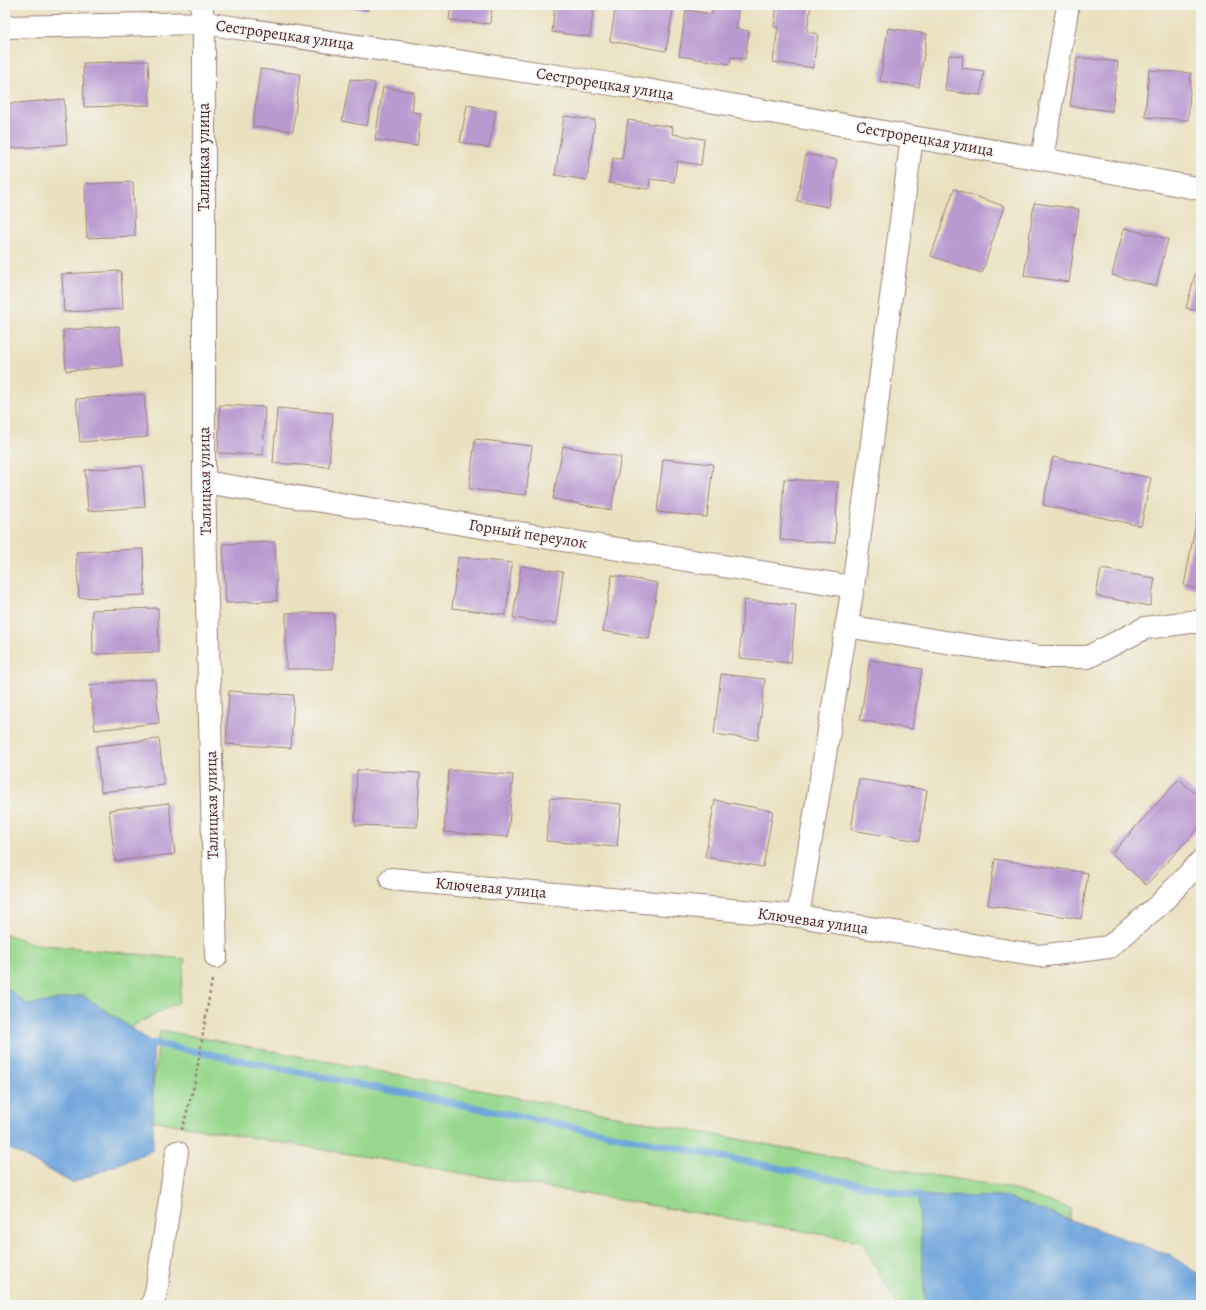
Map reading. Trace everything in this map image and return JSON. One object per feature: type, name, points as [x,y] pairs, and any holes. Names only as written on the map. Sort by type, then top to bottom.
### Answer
[{"type":"street","points":[[1042,159],[1068,5]]},
{"type":"street","name":"Сестрорецкая улица","points":[[5,27],[203,14],[1042,159],[1201,189]]},
{"type":"street","name":"Талицкая улица","points":[[203,14],[204,482],[216,957]]},
{"type":"street","points":[[798,916],[853,587],[912,137]]},
{"type":"street","name":"Горный переулок","points":[[204,482],[853,587]]},
{"type":"street","points":[[846,626],[1040,657],[1088,657],[1145,628],[1201,622]]},
{"type":"street","name":"Ключевая улица","points":[[391,879],[798,916],[1039,956],[1109,947],[1159,904],[1201,861]]},
{"type":"street","points":[[152,1305],[156,1293],[177,1152]]},
{"type":"path","points":[[177,1152],[195,1082],[216,957]]},
{"type":"green space","points":[[5,934],[36,944],[185,959],[179,1002],[5,1092]]},
{"type":"green space","points":[[160,1030],[913,1172],[1006,1187],[1072,1209],[1049,1305],[898,1305],[861,1241],[149,1120]]},
{"type":"water","points":[[5,987],[28,1005],[83,995],[153,1043],[153,1150],[72,1183],[5,1146]]},
{"type":"water","points":[[918,1196],[1005,1197],[1172,1256],[1201,1276],[1201,1305],[925,1305]]},
{"type":"building","points":[[335,5],[369,5],[368,10],[335,7]]},
{"type":"building","points":[[451,5],[492,5],[490,24],[449,20]]},
{"type":"building","points":[[555,5],[594,5],[590,37],[552,32]]},
{"type":"building","points":[[616,5],[674,5],[666,51],[610,41]]},
{"type":"building","points":[[714,5],[739,5],[736,29],[749,31],[745,59],[731,57],[730,64],[679,56],[686,10],[712,14]]},
{"type":"building","points":[[777,5],[811,5],[807,32],[818,34],[813,68],[773,62],[778,27],[774,27]]},
{"type":"building","points":[[888,28],[927,34],[919,87],[880,81]]},
{"type":"building","points":[[949,55],[963,56],[962,68],[984,71],[981,95],[945,91]]},
{"type":"building","points":[[1077,57],[1118,62],[1112,111],[1070,106]]},
{"type":"building","points":[[148,61],[150,105],[84,107],[83,63]]},
{"type":"building","points":[[260,69],[300,74],[293,131],[253,126]]},
{"type":"building","points":[[1149,70],[1191,73],[1188,120],[1145,117]]},
{"type":"building","points":[[350,79],[375,83],[367,126],[342,121]]},
{"type":"building","points":[[383,87],[414,92],[412,112],[421,113],[417,146],[375,140]]},
{"type":"building","points":[[64,99],[67,144],[8,149],[5,104]]},
{"type":"building","points":[[467,105],[496,111],[489,148],[460,142]]},
{"type":"building","points":[[564,116],[595,120],[587,180],[555,175]]},
{"type":"building","points":[[628,120],[673,127],[672,134],[704,139],[701,165],[677,161],[674,182],[650,179],[649,189],[609,183],[613,158],[622,159]]},
{"type":"building","points":[[806,154],[837,160],[828,207],[797,201]]},
{"type":"building","points":[[133,182],[135,236],[87,238],[85,184]]},
{"type":"building","points":[[954,189],[1004,206],[982,273],[931,256]]},
{"type":"building","points":[[1034,203],[1079,209],[1069,282],[1024,276]]},
{"type":"building","points":[[1124,228],[1168,239],[1156,286],[1112,275]]},
{"type":"building","points":[[1199,260],[1201,261],[1201,312],[1186,308]]},
{"type":"building","points":[[121,271],[123,309],[64,312],[62,274]]},
{"type":"building","points":[[119,326],[122,366],[66,371],[63,330]]},
{"type":"building","points":[[144,394],[147,437],[80,442],[76,399]]},
{"type":"building","points":[[220,405],[265,407],[263,455],[218,453]]},
{"type":"building","points":[[277,408],[333,413],[329,467],[273,463]]},
{"type":"building","points":[[475,439],[532,446],[526,495],[469,489]]},
{"type":"building","points":[[563,446],[621,457],[611,510],[553,499]]},
{"type":"building","points":[[1053,457],[1151,478],[1141,526],[1043,505]]},
{"type":"building","points":[[663,459],[713,464],[707,517],[657,512]]},
{"type":"building","points":[[142,466],[145,507],[88,511],[85,470]]},
{"type":"building","points":[[784,479],[838,482],[835,543],[780,540]]},
{"type":"building","points":[[1201,500],[1201,589],[1184,586]]},
{"type":"building","points":[[275,542],[277,601],[226,603],[223,544]]},
{"type":"building","points":[[143,549],[145,595],[79,598],[76,552]]},
{"type":"building","points":[[458,557],[512,563],[506,615],[452,608]]},
{"type":"building","points":[[521,566],[563,572],[556,624],[513,618]]},
{"type":"building","points":[[1101,569],[1155,578],[1150,606],[1096,596]]},
{"type":"building","points":[[612,575],[658,583],[649,639],[603,631]]},
{"type":"building","points":[[744,600],[796,605],[791,663],[739,658]]},
{"type":"building","points":[[158,608],[159,652],[93,654],[92,610]]},
{"type":"building","points":[[286,613],[334,613],[333,669],[286,669]]},
{"type":"building","points":[[870,660],[922,669],[912,729],[860,720]]},
{"type":"building","points":[[721,674],[765,679],[758,740],[714,734]]},
{"type":"building","points":[[155,679],[159,723],[95,730],[90,685]]},
{"type":"building","points":[[229,691],[294,695],[291,748],[226,744]]},
{"type":"building","points":[[159,739],[164,785],[101,792],[96,746]]},
{"type":"building","points":[[357,770],[420,773],[417,827],[355,825]]},
{"type":"building","points":[[449,770],[513,775],[508,837],[444,832]]},
{"type":"building","points":[[859,779],[927,790],[919,841],[851,830]]},
{"type":"building","points":[[1179,779],[1201,799],[1201,825],[1146,885],[1112,853]]},
{"type":"building","points":[[550,798],[621,804],[617,847],[546,841]]},
{"type":"building","points":[[715,800],[773,811],[763,867],[705,857]]},
{"type":"building","points":[[169,803],[175,854],[115,861],[109,810]]},
{"type":"building","points":[[995,859],[1088,873],[1081,919],[988,905]]},
{"type":"waterway","points":[[153,1043],[918,1196]]}]
